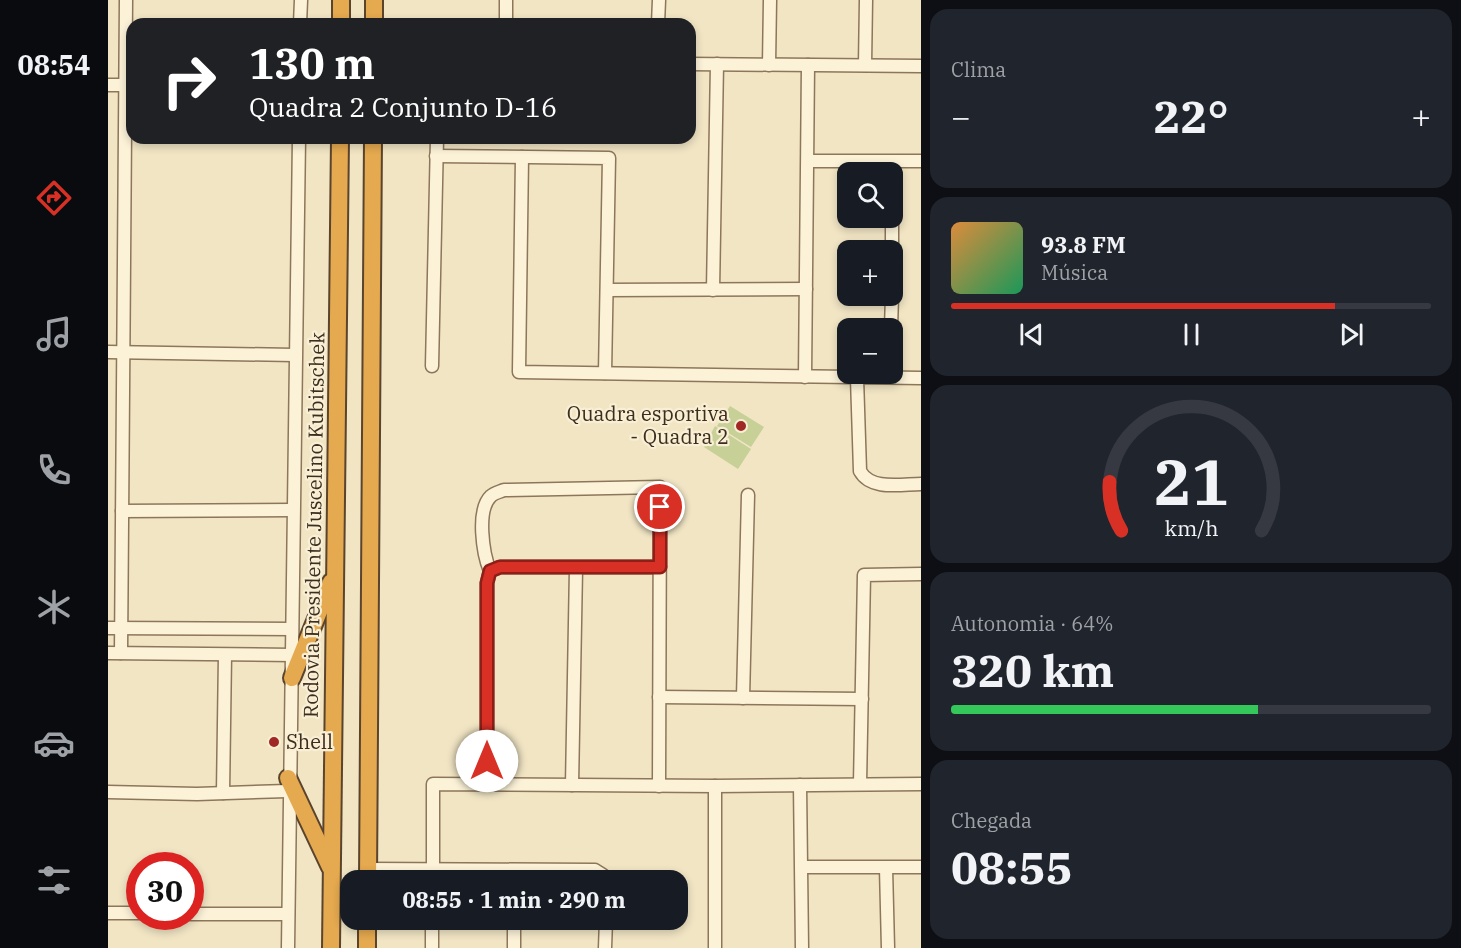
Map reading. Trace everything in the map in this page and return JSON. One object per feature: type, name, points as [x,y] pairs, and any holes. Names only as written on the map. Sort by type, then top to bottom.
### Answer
[{"type":"highway","points":[[341,0],[341,18]]},
{"type":"highway","points":[[374,0],[374,18]]},
{"type":"highway","name":"Rodovia Presidente Juscelino Kubitschek","points":[[331,948],[340,144]]},
{"type":"highway","points":[[368,870],[373,144]]},
{"type":"highway","points":[[292,678],[335,573]]},
{"type":"highway","points":[[288,785],[332,870]]},
{"type":"highway","points":[[367,930],[367,948]]},
{"type":"street","points":[[126,0],[126,18]]},
{"type":"street","points":[[300,18],[301,0]]},
{"type":"street","points":[[506,0],[506,18]]},
{"type":"street","points":[[658,0],[658,18]]},
{"type":"street","points":[[769,64],[770,0]]},
{"type":"street","points":[[865,65],[866,0]]},
{"type":"street","points":[[696,64],[921,66]]},
{"type":"street","points":[[713,290],[717,64]]},
{"type":"street","points":[[805,377],[808,65]]},
{"type":"street","points":[[108,85],[126,85]]},
{"type":"street","points":[[121,653],[127,144]]},
{"type":"street","points":[[288,948],[288,785],[292,678],[294,355],[299,144]]},
{"type":"street","points":[[432,366],[437,144]]},
{"type":"street","points":[[436,156],[609,158],[605,373]]},
{"type":"street","points":[[522,157],[519,372],[837,378]]},
{"type":"street","points":[[808,161],[837,163]]},
{"type":"street","points":[[903,165],[921,161]]},
{"type":"street","points":[[607,290],[806,290]]},
{"type":"street","points":[[108,352],[294,355]]},
{"type":"street","points":[[903,377],[921,378]]},
{"type":"street","points":[[857,384],[860,471],[868,481],[876,484],[921,484]]},
{"type":"street","points":[[487,784],[487,583],[490,571],[483,541],[485,504],[492,494],[504,490],[660,487],[659,786]]},
{"type":"street","points":[[743,698],[748,495]]},
{"type":"street","points":[[122,511],[293,510]]},
{"type":"street","points":[[490,571],[500,567],[576,569],[660,567]]},
{"type":"street","points":[[572,785],[576,569]]},
{"type":"street","points":[[860,784],[864,575],[921,574]]},
{"type":"street","points":[[108,628],[292,629]]},
{"type":"street","points":[[108,653],[292,655]]},
{"type":"street","points":[[223,793],[225,655]]},
{"type":"street","points":[[659,697],[862,699]]},
{"type":"street","points":[[433,870],[433,784],[659,786],[921,784]]},
{"type":"street","points":[[108,792],[223,793],[288,785]]},
{"type":"street","points":[[800,785],[803,867],[802,948]]},
{"type":"street","points":[[715,786],[716,948]]},
{"type":"street","points":[[803,867],[921,867]]},
{"type":"street","points":[[886,868],[888,948]]},
{"type":"street","points":[[108,913],[126,913]]},
{"type":"street","points":[[204,914],[288,915]]},
{"type":"street","points":[[432,930],[432,948]]},
{"type":"street","points":[[514,930],[514,948]]},
{"type":"street","points":[[605,948],[606,930]]},
{"type":"green space","name":"Quadra esportiva - Quadra 2","points":[[730,406],[764,427],[751,447],[717,426]]},
{"type":"green space","name":"Quadra esportiva - Quadra 2","points":[[715,426],[751,449],[738,469],[704,447]]},
{"type":"place","name":"Quadra esportiva - Quadra 2","points":[[741,426]]},
{"type":"place","name":"Shell","points":[[274,742]]},
{"type":"route","points":[[487,761],[487,583],[490,571],[500,567],[576,569],[660,567],[660,507]]}]
